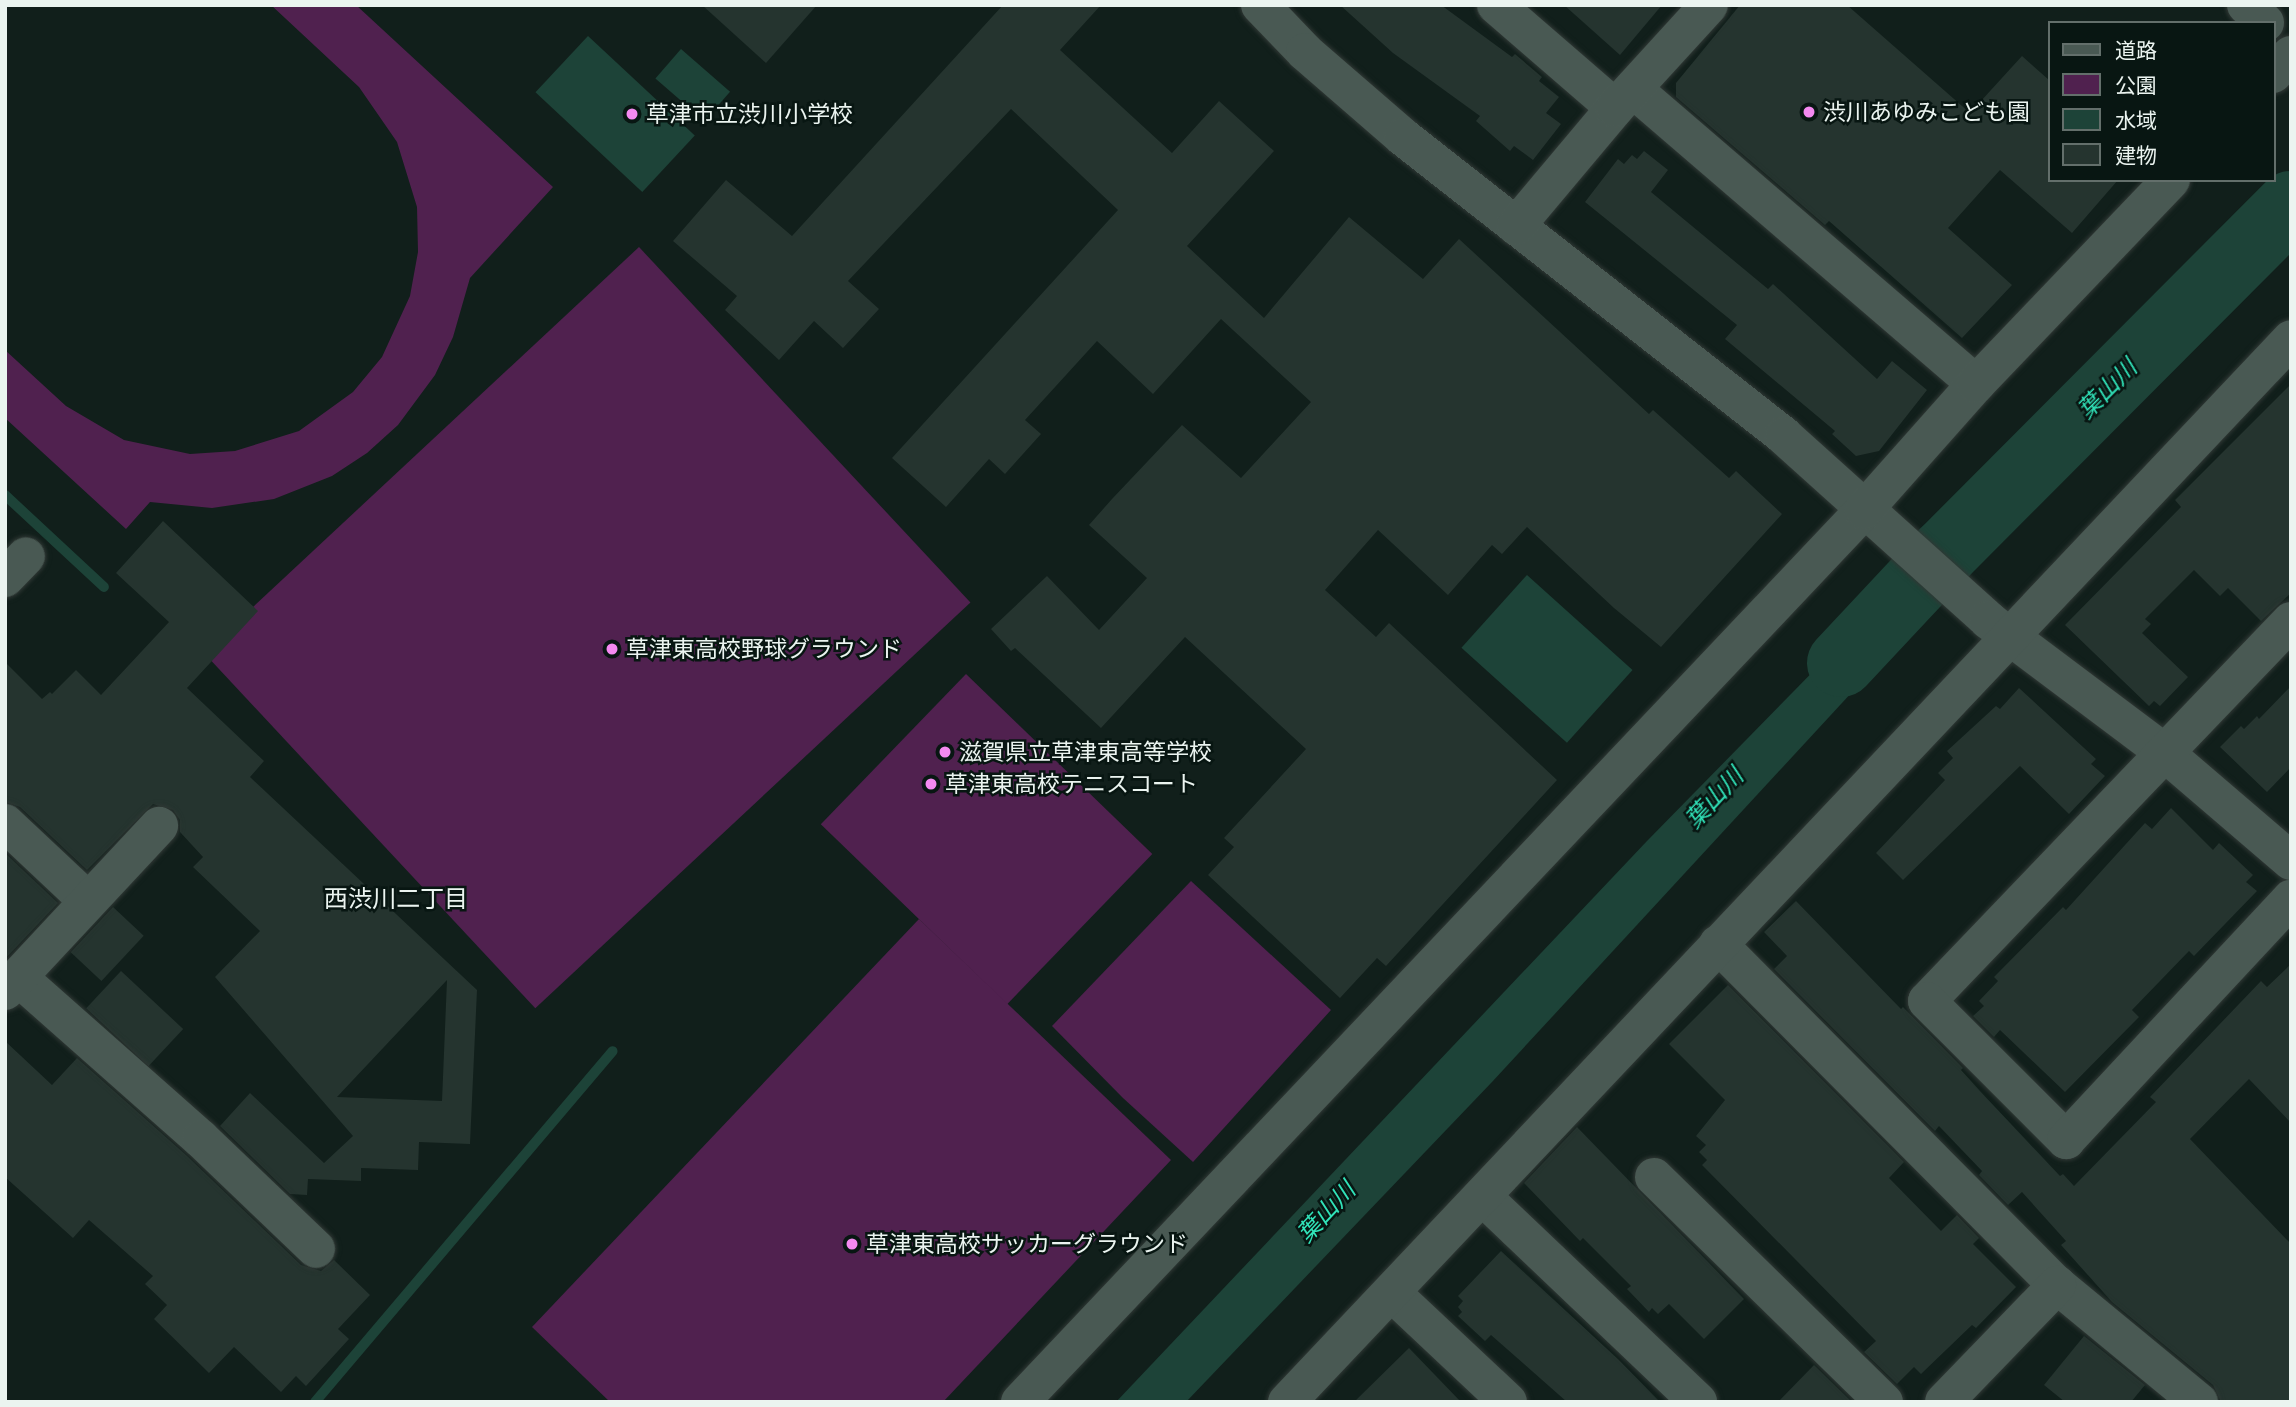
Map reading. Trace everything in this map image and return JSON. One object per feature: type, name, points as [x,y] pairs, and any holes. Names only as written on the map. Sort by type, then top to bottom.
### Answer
[{"type":"street","points":[[1260,5],[1305,52],[1403,137],[1784,436],[1999,629],[2165,753],[2291,861]]},
{"type":"street","points":[[1496,5],[1624,98],[1976,384]]},
{"type":"street","points":[[1516,226],[1624,98],[1709,5]]},
{"type":"street","points":[[2246,5],[2262,21]]},
{"type":"street","points":[[2275,33],[2291,47]]},
{"type":"street","points":[[2275,72],[2291,55]]},
{"type":"street","points":[[1020,1402],[1872,517],[1976,384],[2169,182]]},
{"type":"street","points":[[1287,1402],[1483,1197],[1718,944],[1999,629],[2291,339]]},
{"type":"street","points":[[2291,621],[1927,1001],[2066,1140],[2291,899]]},
{"type":"street","points":[[5,823],[88,901]]},
{"type":"street","points":[[159,826],[12,984],[201,1139],[316,1249]]},
{"type":"street","points":[[1718,944],[2057,1284],[2199,1402]]},
{"type":"street","points":[[1654,1177],[1884,1402]]},
{"type":"street","points":[[1483,1197],[1698,1402]]},
{"type":"street","points":[[1944,1402],[2057,1284]]},
{"type":"street","points":[[1392,1293],[1508,1402]]},
{"type":"green space","points":[[271,5],[356,5],[553,187],[470,278],[453,337],[435,375],[398,425],[367,453],[332,476],[274,499],[212,508],[150,502],[126,529],[5,418],[5,350],[66,406],[124,440],[190,454],[235,451],[299,431],[353,392],[382,357],[410,296],[418,252],[417,207],[397,142],[359,87]]},
{"type":"green space","name":"草津東高校野球グラウンド","points":[[639,247],[970,602],[535,1008],[204,653]]},
{"type":"green space","points":[[966,674],[1152,854],[1007,1004],[821,824]]},
{"type":"green space","points":[[1191,881],[1331,1010],[1193,1162],[1123,1098],[1052,1026]]},
{"type":"green space","name":"草津東高校サッカーグラウンド","points":[[919,919],[1171,1160],[943,1402],[610,1402],[532,1327]]},
{"type":"water","points":[[588,36],[695,136],[642,192],[535,92]]},
{"type":"water","points":[[681,49],[730,92],[704,121],[655,78]]},
{"type":"water","points":[[1527,575],[1633,670],[1567,743],[1461,648]]},
{"type":"water","points":[[1895,588],[1926,612],[1492,1082],[1186,1402],[1116,1402],[1647,841]]},
{"type":"building","points":[[702,5],[817,5],[766,63]]},
{"type":"building","points":[[1003,5],[1101,5],[1060,50],[1172,153],[1219,101],[1274,151],[1187,246],[1264,318],[1349,217],[1423,279],[1459,239],[1649,414],[1653,410],[1729,478],[1736,471],[1782,514],[1661,647],[1614,608],[1527,527],[1502,554],[1492,545],[1448,595],[1378,530],[1325,590],[1376,637],[1389,623],[1557,780],[1386,966],[1377,958],[1340,998],[1208,875],[1234,847],[1224,838],[1306,749],[1185,637],[1101,728],[1015,648],[1011,651],[991,629],[1047,576],[1099,630],[1147,578],[1089,525],[1112,499],[1182,425],[1241,478],[1311,402],[1221,319],[1153,394],[1097,341],[1025,420],[1041,434],[1005,474],[989,459],[946,507],[892,458],[1118,210],[1011,109],[848,281],[879,309],[843,348],[814,321],[779,360],[725,310],[737,296],[673,241],[726,180],[792,236]]},
{"type":"building","points":[[1340,5],[1441,5],[1512,57],[1515,54],[1542,77],[1539,81],[1559,97],[1546,113],[1561,124],[1533,160],[1514,146],[1510,151],[1476,121],[1480,116],[1393,53]]},
{"type":"building","points":[[1564,5],[1662,5],[1620,55]]},
{"type":"building","points":[[1740,5],[1847,5],[1970,113],[2022,56],[2048,79],[2048,182],[2116,182],[2072,233],[2000,170],[1948,228],[2012,285],[1962,338],[1829,221],[1825,225],[1676,97],[1676,83]]},
{"type":"building","points":[[1644,151],[1668,170],[1651,192],[1768,289],[1773,284],[1877,379],[1892,361],[1927,390],[1879,451],[1856,456],[1832,434],[1835,431],[1725,339],[1737,325],[1585,202],[1618,159],[1624,164],[1632,155],[1637,159]]},
{"type":"building","points":[[2291,384],[2291,593],[2261,621],[2228,588],[2220,596],[2194,570],[2145,619],[2151,624],[2142,633],[2188,677],[2160,706],[2154,701],[2149,706],[2065,625],[2181,507],[2175,500]]},
{"type":"building","points":[[163,521],[258,611],[187,688],[264,761],[250,777],[477,990],[470,1144],[419,1142],[418,1170],[361,1168],[361,1181],[308,1179],[307,1195],[290,1194],[220,1126],[250,1093],[324,1163],[353,1136],[215,977],[260,931],[193,867],[203,857],[180,832],[180,820],[173,810],[153,804],[87,870],[20,807],[5,802],[5,662],[42,699],[50,692],[52,694],[76,670],[101,695],[169,622],[116,573]],"holes":[[[447,980],[442,1101],[337,1097]]]},
{"type":"building","points":[[2291,686],[2291,767],[2267,792],[2220,747],[2241,726],[2244,729],[2257,716],[2259,719]]},
{"type":"building","points":[[2019,688],[2096,759],[2091,764],[2105,776],[2069,814],[2020,766],[1903,880],[1876,853],[1945,780],[1938,773],[1953,758],[1947,751],[1996,706],[2000,709]]},
{"type":"building","points":[[2171,808],[2213,850],[2219,843],[2253,875],[2246,882],[2257,891],[2194,956],[2189,951],[2132,1010],[2139,1017],[2065,1092],[2000,1030],[1994,1037],[1973,1016],[1984,1006],[1979,1001],[1998,981],[1994,977],[2063,907],[2066,910],[2145,823],[2152,829]]},
{"type":"building","points":[[5,853],[58,903],[5,959]]},
{"type":"building","points":[[1796,901],[1901,1009],[1903,1007],[1963,1068],[1961,1070],[2060,1176],[2063,1174],[2074,1186],[2156,1102],[2150,1097],[2261,981],[2267,987],[2291,964],[2291,1123],[2249,1079],[2190,1139],[2291,1244],[2291,1402],[2220,1400],[2213,1385],[2112,1302],[2061,1245],[2066,1241],[2022,1192],[2008,1205],[1979,1175],[1982,1171],[1939,1126],[1935,1131],[1774,969],[1787,956],[1764,932]]},
{"type":"building","points":[[113,907],[144,936],[101,981],[71,952]]},
{"type":"building","points":[[121,971],[183,1029],[148,1066],[86,1008]]},
{"type":"building","points":[[1728,985],[1904,1162],[1889,1178],[1941,1231],[1957,1215],[1979,1238],[1973,1244],[2016,1287],[1976,1328],[1972,1325],[1921,1374],[1914,1367],[1897,1384],[1864,1352],[1876,1341],[1702,1165],[1707,1160],[1699,1152],[1706,1145],[1696,1136],[1725,1100],[1669,1044]]},
{"type":"building","points":[[5,1041],[52,1085],[77,1058],[186,1155],[301,1265],[321,1271],[334,1260],[370,1295],[338,1329],[349,1339],[306,1386],[296,1376],[281,1392],[234,1347],[209,1373],[154,1319],[167,1305],[145,1284],[153,1276],[89,1220],[73,1238],[5,1177]]},
{"type":"building","points":[[1577,1127],[1744,1299],[1704,1339],[1669,1304],[1658,1314],[1652,1308],[1649,1312],[1627,1289],[1631,1286],[1583,1238],[1580,1241],[1524,1183]]},
{"type":"building","points":[[1501,1251],[1618,1359],[1660,1402],[1567,1402],[1491,1335],[1485,1341],[1458,1316],[1462,1312],[1458,1307],[1463,1301],[1458,1296]]},
{"type":"building","points":[[2084,1336],[2145,1385],[2131,1402],[2065,1402],[2044,1385]]},
{"type":"building","points":[[1409,1348],[1461,1402],[1354,1402]]},
{"type":"building","points":[[1814,1365],[1852,1402],[1778,1402]]},
{"type":"waterway","name":"葉山川","points":[[1841,663],[1945,552],[2291,205]]},
{"type":"waterway","points":[[5,495],[104,587]]},
{"type":"waterway","points":[[315,1402],[613,1051]]},
{"type":"place","name":"渋川あゆみこども園","points":[[1809,112]]},
{"type":"place","name":"草津市立渋川小学校","points":[[632,114]]},
{"type":"place","name":"草津東高校野球グラウンド","points":[[612,649]]},
{"type":"place","name":"滋賀県立草津東高等学校","points":[[945,752]]},
{"type":"place","name":"草津東高校テニスコート","points":[[931,784]]},
{"type":"place","name":"草津東高校サッカーグラウンド","points":[[852,1244]]},
{"type":"district","name":"西渋川二丁目","points":[[396,899]]}]
